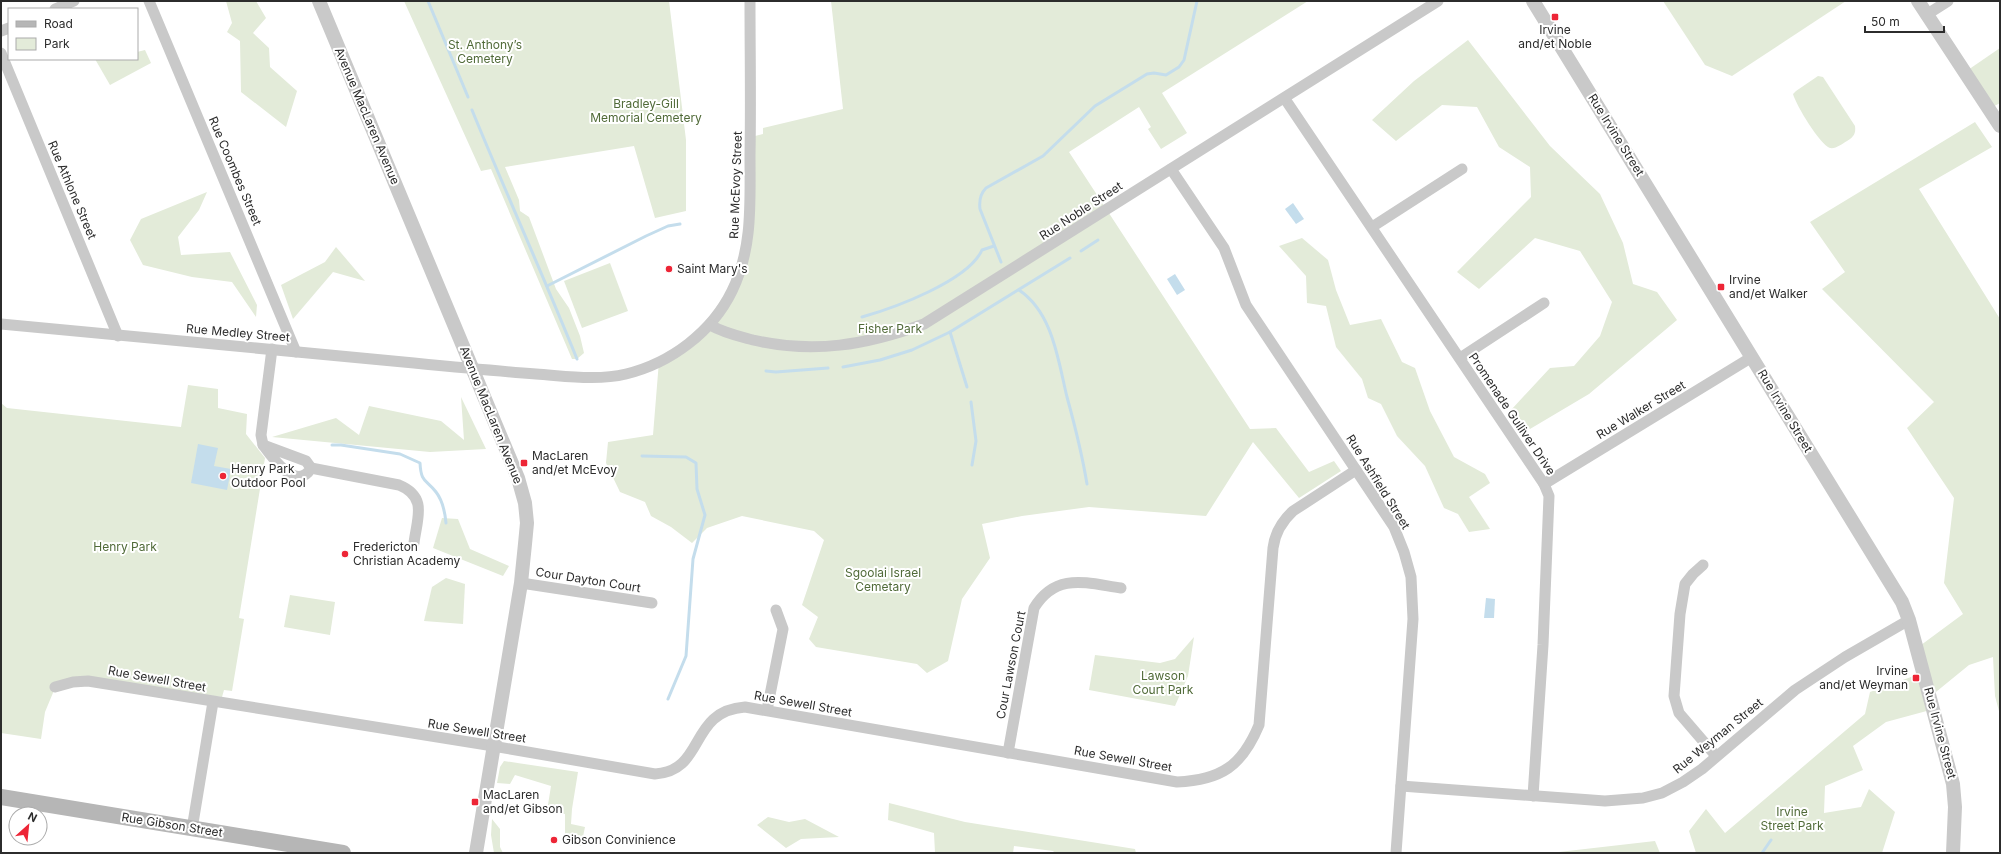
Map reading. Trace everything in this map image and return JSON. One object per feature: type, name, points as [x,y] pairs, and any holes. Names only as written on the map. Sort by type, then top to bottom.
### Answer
[{"type":"main road","name":"Rue Gibson Street","points":[[1,797],[343,853]]},
{"type":"street","points":[[57,8],[74,1]]},
{"type":"street","name":"Rue Coombes Street","points":[[149,1],[296,352]]},
{"type":"street","name":"Avenue MacLaren Avenue","points":[[319,1],[518,478],[524,503],[527,523],[521,583],[492,746],[476,853]]},
{"type":"street","name":"Rue McEvoy Street","points":[[473,369],[573,377],[603,377],[626,374],[667,357],[688,344],[710,325],[720,312],[739,275],[747,248],[750,229],[750,1]]},
{"type":"street","name":"Rue Noble Street","points":[[710,325],[722,332],[793,347],[835,347],[866,342],[924,324],[1285,99],[1438,1]]},
{"type":"street","name":"Rue Irvine Street","points":[[1533,1],[1902,602],[1909,620],[1953,784],[1955,807],[1953,853]]},
{"type":"street","points":[[1918,1],[2000,126]]},
{"type":"street","points":[[1926,15],[1948,1]]},
{"type":"street","name":"Rue Athlone Street","points":[[1,53],[118,336]]},
{"type":"street","name":"Promenade Gulliver Drive","points":[[1285,99],[1372,226],[1544,484],[1549,496],[1545,606],[1533,796]]},
{"type":"street","name":"Rue Ashfield Street","points":[[1171,169],[1224,248],[1246,305],[1394,527],[1404,552],[1411,577],[1413,619],[1396,853]]},
{"type":"street","points":[[1372,226],[1462,169]]},
{"type":"street","points":[[1460,358],[1544,303]]},
{"type":"street","name":"Rue Medley Street","points":[[1,324],[473,369]]},
{"type":"street","points":[[272,349],[261,435],[264,445],[285,472],[296,476],[304,475],[311,468]]},
{"type":"street","name":"Rue Walker Street","points":[[1544,484],[1752,357]]},
{"type":"street","points":[[264,445],[306,460],[311,468],[399,485],[410,490],[417,497],[419,504],[414,543]]},
{"type":"street","name":"Rue Sewell Street","points":[[55,687],[73,682],[88,681],[492,746],[655,774],[665,774],[682,765],[703,730],[715,717],[735,708],[767,710],[1177,782],[1211,778],[1241,758],[1252,742],[1259,725],[1274,537],[1284,519],[1356,470]]},
{"type":"street","points":[[1703,565],[1685,584],[1680,614],[1674,696],[1679,713],[1716,756]]},
{"type":"street","name":"Cour Lawson Court","points":[[1008,753],[1034,608],[1042,596],[1053,587],[1068,583],[1081,582],[1121,588]]},
{"type":"street","name":"Cour Dayton Court","points":[[521,583],[652,603]]},
{"type":"street","points":[[767,710],[782,629],[776,610]]},
{"type":"street","name":"Rue Weyman Street","points":[[1401,786],[1605,801],[1643,798],[1662,793],[1683,782],[1794,690],[1845,657],[1909,620]]},
{"type":"street","points":[[192,829],[213,702]]},
{"type":"street","points":[[479,828],[487,853]]},
{"type":"green space","points":[[226,1],[256,1],[266,18],[253,33],[269,48],[270,67],[297,91],[286,127],[241,92],[240,41],[227,32],[232,23]]},
{"type":"green space","points":[[404,1],[669,1],[686,140],[686,211],[655,218],[634,146],[505,167],[519,200],[520,211],[529,217],[556,289],[569,308],[580,336],[584,353],[577,359],[572,359],[491,169],[481,171]]},
{"type":"green space","name":"Fisher Park","points":[[831,1],[1308,1],[1162,93],[1187,133],[1161,149],[1148,129],[1151,127],[1139,107],[1069,152],[1250,429],[1276,428],[1309,472],[1334,461],[1341,471],[1299,498],[1253,442],[1206,516],[1089,507],[1022,516],[982,524],[990,558],[962,599],[948,661],[927,673],[917,664],[816,647],[809,639],[818,617],[802,605],[824,540],[814,531],[742,516],[707,528],[692,543],[671,527],[651,516],[645,502],[620,492],[606,463],[608,442],[653,435],[659,361],[698,336],[741,269],[751,137],[763,134],[763,128],[843,109]]},
{"type":"green space","points":[[1663,1],[1846,1],[1732,76],[1705,65]]},
{"type":"green space","points":[[1468,40],[1550,146],[1600,194],[1623,243],[1633,284],[1657,292],[1677,320],[1589,394],[1530,429],[1511,410],[1550,368],[1574,366],[1600,336],[1612,302],[1580,251],[1535,238],[1479,289],[1457,272],[1531,197],[1530,167],[1499,147],[1477,107],[1442,105],[1396,141],[1372,120],[1414,81]]},
{"type":"green space","points":[[2000,48],[2000,103],[1989,109],[1965,72]]},
{"type":"green space","points":[[145,50],[151,63],[110,85],[96,60],[138,60],[138,52]]},
{"type":"green space","points":[[1818,76],[1823,77],[1855,126],[1855,133],[1853,136],[1841,145],[1834,148],[1830,148],[1820,140],[1803,115],[1793,94]]},
{"type":"green space","name":"Irvine Street Park","points":[[1975,122],[1992,147],[1919,189],[2000,319],[2000,715],[1995,696],[1993,657],[1969,665],[1931,696],[1934,709],[1886,722],[1853,746],[1863,770],[1825,786],[1824,813],[1861,807],[1869,789],[1895,812],[1882,853],[1696,853],[1689,831],[1706,809],[1725,833],[1865,714],[1870,692],[1911,677],[1922,668],[1917,648],[1963,614],[1944,583],[1954,498],[1907,428],[1934,402],[1822,289],[1845,272],[1810,222]]},
{"type":"green space","points":[[207,192],[199,210],[178,237],[181,255],[230,252],[257,305],[256,317],[232,282],[192,277],[143,265],[130,240],[141,219]]},
{"type":"green space","points":[[1302,238],[1328,260],[1336,290],[1350,325],[1381,319],[1402,362],[1415,368],[1430,411],[1454,457],[1485,474],[1490,483],[1469,497],[1490,529],[1469,532],[1458,514],[1444,508],[1425,466],[1397,436],[1381,404],[1368,398],[1362,379],[1336,347],[1326,306],[1307,303],[1306,276],[1279,246]]},
{"type":"green space","points":[[336,247],[365,281],[333,272],[293,319],[281,285],[325,262]]},
{"type":"green space","points":[[610,263],[628,311],[582,328],[564,281]]},
{"type":"green space","name":"Henry Park","points":[[188,385],[218,389],[218,408],[247,414],[246,434],[265,458],[239,618],[244,619],[232,691],[224,690],[222,697],[88,681],[55,688],[45,712],[41,739],[1,733],[1,403],[7,408],[181,427]]},
{"type":"green space","points":[[461,397],[486,449],[430,452],[272,437],[336,418],[359,435],[369,406],[441,421],[464,440]]},
{"type":"green space","points":[[442,518],[458,519],[470,549],[509,566],[503,576],[433,548]]},
{"type":"green space","points":[[446,578],[465,584],[463,624],[424,621],[432,587]]},
{"type":"green space","points":[[290,595],[335,602],[330,635],[284,627]]},
{"type":"green space","name":"Lawson Court Park","points":[[1194,637],[1188,676],[1175,706],[1089,690],[1095,655],[1160,663],[1175,659]]},
{"type":"green space","points":[[504,761],[578,772],[571,824],[585,827],[581,846],[565,842],[565,814],[547,811],[551,786],[515,775],[510,784],[497,783],[500,767]]},
{"type":"green space","points":[[889,803],[965,822],[1135,849],[1136,853],[1055,853],[1053,851],[1014,846],[1013,853],[935,853],[934,833],[888,820]]},
{"type":"green space","points":[[768,817],[789,822],[805,819],[839,837],[801,839],[786,848],[757,825]]},
{"type":"green space","points":[[492,819],[500,829],[500,847],[503,853],[494,853],[491,835]]},
{"type":"green space","points":[[1655,841],[1660,853],[1550,853]]},
{"type":"water","points":[[1293,203],[1304,219],[1296,224],[1285,209]]},
{"type":"water","points":[[1175,274],[1185,290],[1177,295],[1167,279]]},
{"type":"water","points":[[198,444],[218,448],[214,466],[231,469],[227,490],[191,483]]},
{"type":"water","points":[[1486,598],[1495,599],[1494,618],[1484,618]]},
{"type":"waterway","points":[[428,1],[468,97]]},
{"type":"waterway","points":[[1001,262],[980,209],[980,198],[984,190],[1043,156],[1095,106],[1147,74],[1154,73],[1166,75],[1179,67],[1184,60],[1197,1]]},
{"type":"waterway","points":[[472,110],[577,359]]},
{"type":"waterway","points":[[547,286],[646,236],[668,226],[680,224]]},
{"type":"waterway","points":[[1081,251],[1098,240]]},
{"type":"waterway","points":[[862,317],[929,292],[962,272],[974,261],[982,250],[994,246]]},
{"type":"waterway","points":[[843,367],[880,360],[912,350],[950,332],[1070,258]]},
{"type":"waterway","points":[[1019,290],[1040,311],[1052,338],[1078,440],[1087,484]]},
{"type":"waterway","points":[[950,332],[967,387]]},
{"type":"waterway","points":[[766,371],[776,372],[828,368]]},
{"type":"waterway","points":[[971,402],[976,441],[972,465]]},
{"type":"waterway","points":[[332,445],[400,454],[420,463],[423,478],[436,492],[442,503],[446,523]]},
{"type":"waterway","points":[[642,456],[686,457],[696,463],[697,489],[705,515],[693,559],[686,656],[668,699]]},
{"type":"waterway","points":[[1762,853],[1771,840]]},
{"type":"place","name":"Irvine and/et Noble","points":[[1555,17]]},
{"type":"place","name":"Saint Mary's","points":[[669,269]]},
{"type":"place","name":"Irvine and/et Walker","points":[[1721,287]]},
{"type":"place","name":"MacLaren and/et McEvoy","points":[[524,463]]},
{"type":"place","name":"Henry Park Outdoor Pool","points":[[223,476]]},
{"type":"place","name":"Fredericton Christian Academy","points":[[345,554]]},
{"type":"place","name":"Irvine and/et Weyman","points":[[1916,678]]},
{"type":"place","name":"MacLaren and/et Gibson","points":[[475,802]]},
{"type":"place","name":"Gibson Convinience","points":[[554,840]]},
{"type":"park label","name":"St. Anthony’s Cemetery","points":[[485,52]]},
{"type":"park label","name":"Bradley-Gill Memorial Cemetery","points":[[646,111]]},
{"type":"park label","name":"Sgoolai Israel Cemetary","points":[[883,580]]}]
